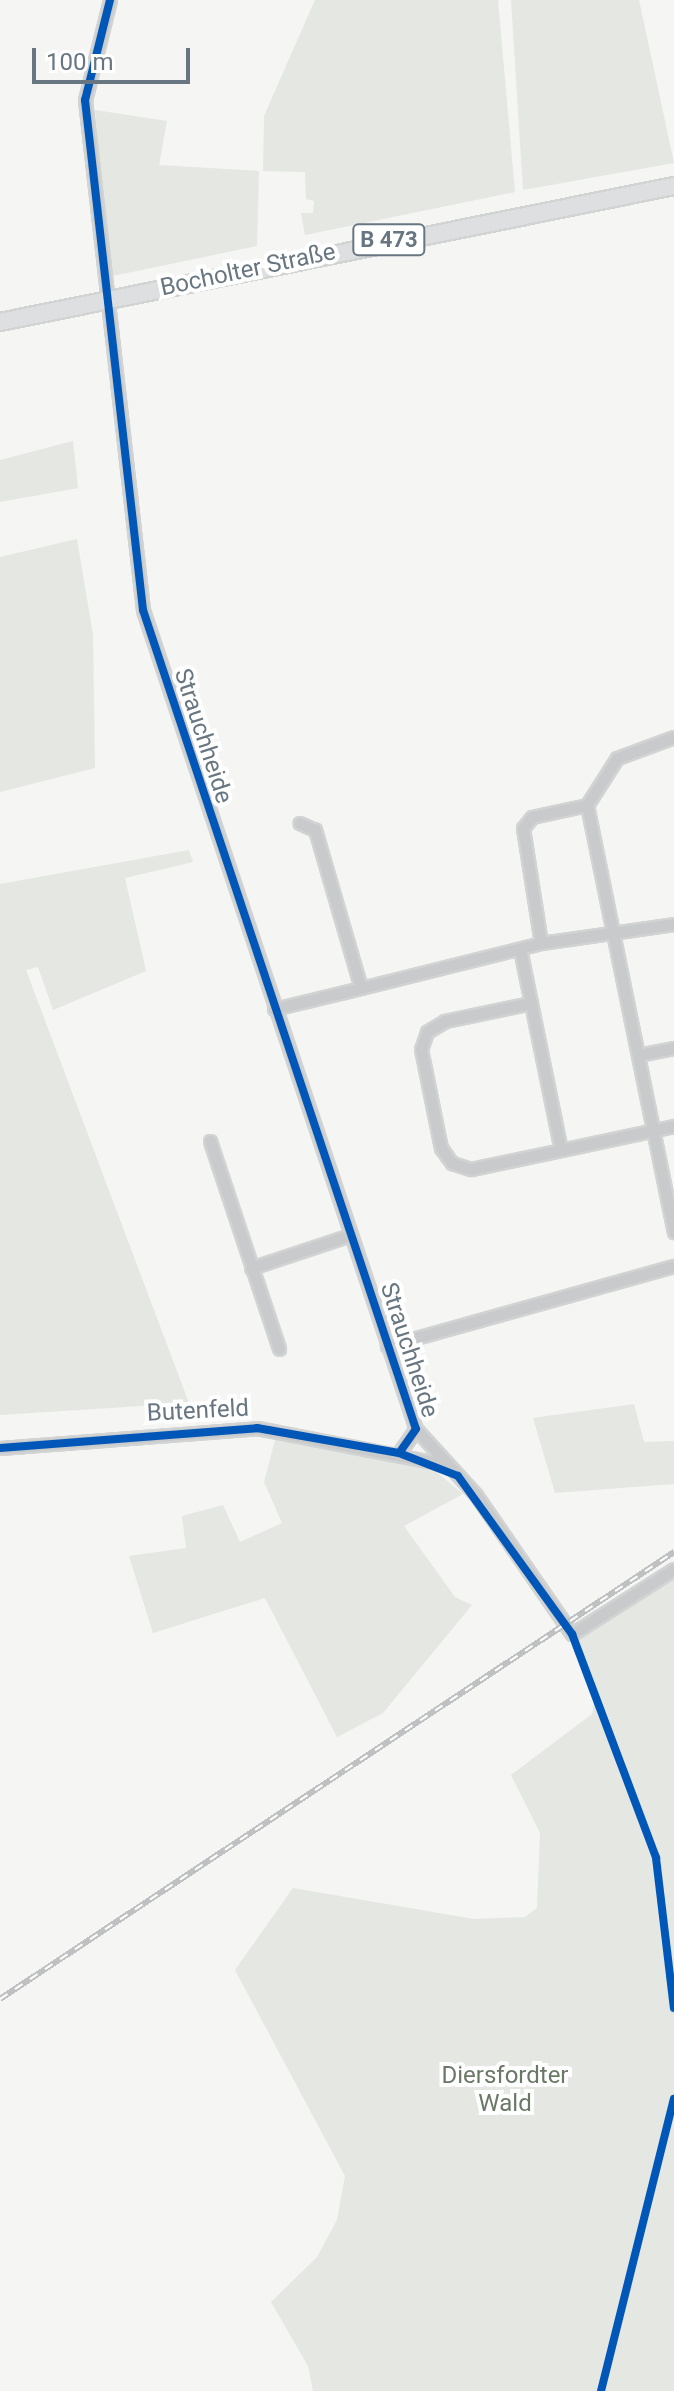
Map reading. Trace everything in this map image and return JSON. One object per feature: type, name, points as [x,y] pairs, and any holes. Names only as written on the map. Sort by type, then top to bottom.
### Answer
[{"type":"main road","name":"Bocholter Straße","points":[[99,301],[674,186]]},
{"type":"main road","name":"B 473","points":[[0,322],[99,301]]},
{"type":"street","name":"Strauchheide","points":[[110,0],[85,100],[99,301],[143,610],[416,1429],[443,1465],[476,1495],[572,1634],[674,1569]]},
{"type":"street","points":[[674,737],[617,758],[587,805],[674,1232]]},
{"type":"street","points":[[541,943],[523,828],[532,817],[587,805]]},
{"type":"street","points":[[299,823],[315,830],[361,988]]},
{"type":"street","points":[[274,1009],[541,943],[674,924]]},
{"type":"street","points":[[520,949],[561,1150]]},
{"type":"street","points":[[531,1003],[432,1026],[421,1044],[441,1148],[452,1163],[471,1169],[674,1126]]},
{"type":"street","points":[[638,1055],[674,1048]]},
{"type":"street","points":[[210,1141],[279,1349]]},
{"type":"street","points":[[251,1268],[350,1235]]},
{"type":"street","points":[[387,1346],[674,1266]]},
{"type":"street","name":"Butenfeld","points":[[0,1448],[257,1428],[399,1453],[443,1465]]},
{"type":"street","name":"Strauchheide","points":[[399,1453],[416,1429]]},
{"type":"green space","points":[[315,0],[498,0],[515,192],[305,235],[301,213],[313,213],[314,201],[306,199],[305,172],[263,171],[264,116]]},
{"type":"green space","points":[[511,0],[639,0],[674,163],[523,190]]},
{"type":"green space","points":[[95,110],[167,121],[159,165],[259,171],[257,246],[108,277]]},
{"type":"green space","points":[[73,441],[78,488],[0,502],[0,460]]},
{"type":"green space","points":[[77,539],[93,635],[95,768],[0,792],[0,557]]},
{"type":"green space","points":[[189,850],[193,862],[125,878],[146,971],[53,1010],[38,967],[26,970],[189,1403],[0,1415],[0,884]]},
{"type":"green space","points":[[634,1404],[644,1442],[674,1441],[674,1484],[555,1493],[533,1418]]},
{"type":"green space","points":[[276,1436],[432,1468],[463,1494],[404,1526],[455,1597],[472,1605],[383,1713],[337,1737],[265,1598],[153,1633],[129,1556],[186,1548],[182,1516],[223,1505],[240,1542],[282,1523],[264,1482]]},
{"type":"green space","name":"Diersfordter Wald","points":[[674,1577],[674,2391],[313,2391],[308,2366],[271,2302],[317,2257],[337,2220],[345,2176],[235,1970],[293,1888],[474,1919],[525,1917],[537,1908],[540,1833],[511,1775],[592,1714],[596,1689],[576,1639]]},
{"type":"railway","points":[[0,1999],[674,1552]]},
{"type":"cycle path","points":[[110,0],[85,100],[143,610],[416,1429],[399,1453]]},
{"type":"cycle path","points":[[0,1448],[257,1428],[399,1453],[458,1476],[572,1634],[656,1858],[674,2008]]},
{"type":"cycle path","points":[[601,2391],[674,2099]]}]
